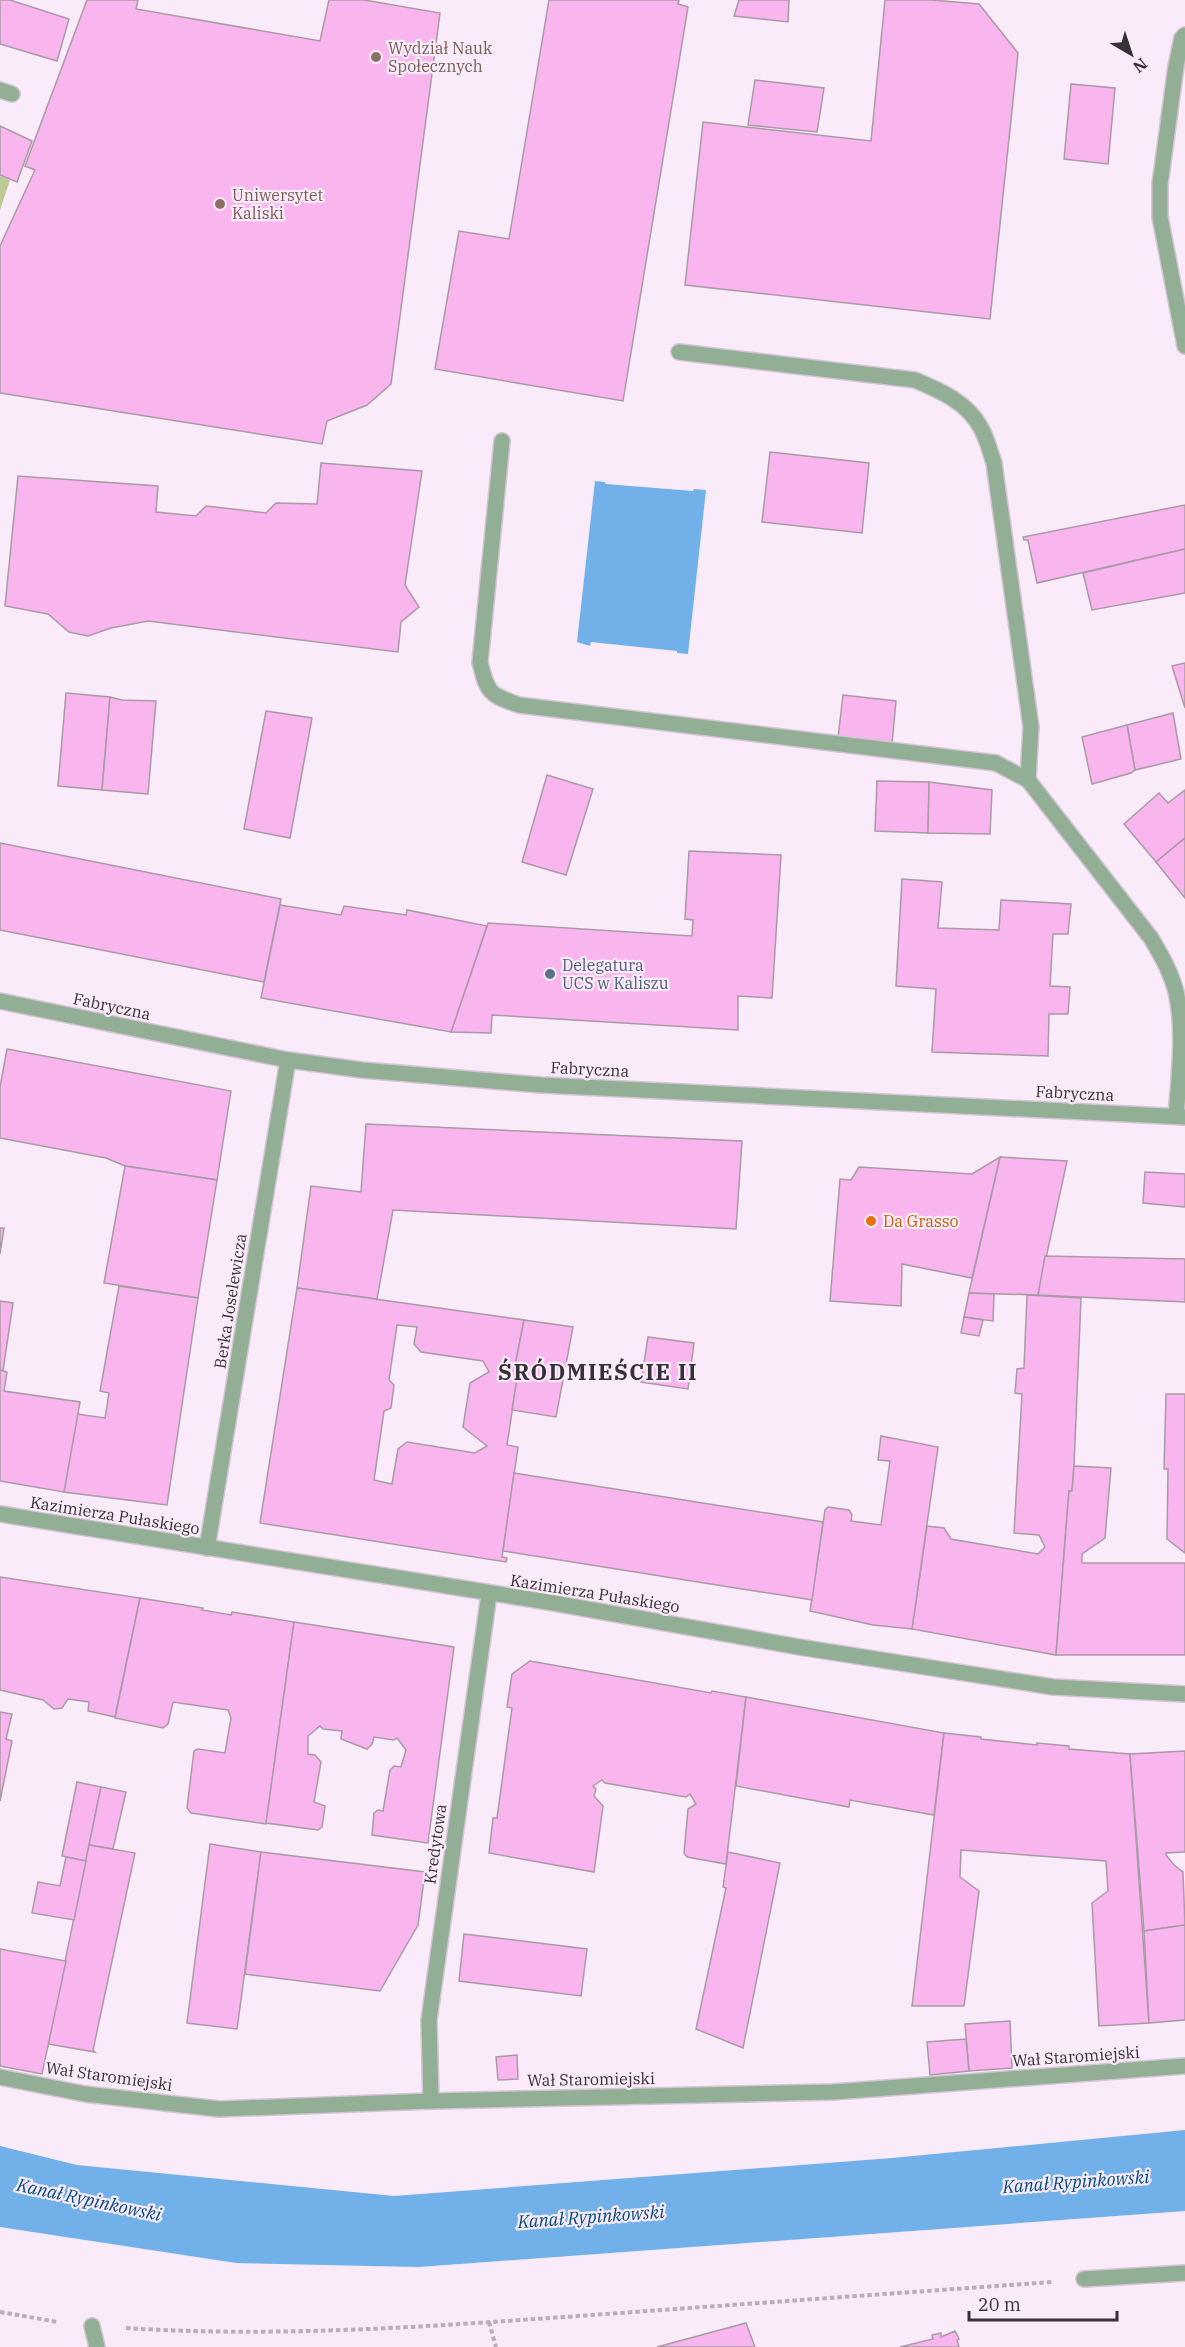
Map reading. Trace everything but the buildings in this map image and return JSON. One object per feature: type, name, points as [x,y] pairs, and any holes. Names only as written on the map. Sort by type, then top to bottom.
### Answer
[{"type":"street","points":[[1185,35],[1182,38],[1176,66],[1160,184],[1160,217],[1185,346]]},
{"type":"street","points":[[679,352],[915,380],[946,393],[967,409],[982,429],[994,463],[1031,727],[1028,780]]},
{"type":"street","points":[[502,441],[480,662],[484,683],[496,697],[519,705],[996,763],[1028,780],[1151,938],[1167,966],[1177,993],[1182,1046],[1181,1117]]},
{"type":"street","name":"Fabryczna","points":[[0,1001],[288,1060],[362,1070],[541,1085],[1181,1117]]},
{"type":"street","name":"Berka Joselewicza","points":[[207,1548],[288,1060]]},
{"type":"street","name":"Kazimierza Pułaskiego","points":[[0,1514],[548,1602],[799,1647],[1053,1687],[1185,1694]]},
{"type":"street","name":"Kredytowa","points":[[431,2101],[429,2020],[489,1594]]},
{"type":"street","name":"Wał Staromiejski","points":[[0,2077],[86,2094],[219,2109],[431,2101],[833,2092],[1185,2066]]},
{"type":"street","points":[[1084,2279],[1185,2273]]},
{"type":"street","points":[[92,2326],[97,2347]]},
{"type":"path","points":[[0,2312],[92,2326],[195,2332],[373,2328],[489,2322],[1084,2279]]},
{"type":"path","points":[[489,2322],[496,2347]]},
{"type":"green space","points":[[0,176],[10,180],[0,210]]},
{"type":"water","points":[[595,481],[606,484],[706,490],[688,654],[591,642],[590,646],[577,642]]},
{"type":"water","name":"Kanał Rypinkowski","points":[[1185,2130],[1185,2211],[419,2267],[236,2263],[0,2227],[0,2146],[77,2165],[394,2196],[892,2158]]},
{"type":"place","name":"Wydział Nauk Społecznych","points":[[376,57]]},
{"type":"place","name":"Uniwersytet Kaliski","points":[[220,204]]},
{"type":"place","name":"Delegatura UCS w Kaliszu","points":[[550,974]]},
{"type":"place","name":"Da Grasso","points":[[871,1221]]},
{"type":"district","name":"ŚRÓDMIEŚCIE II","points":[[598,1372]]}]
